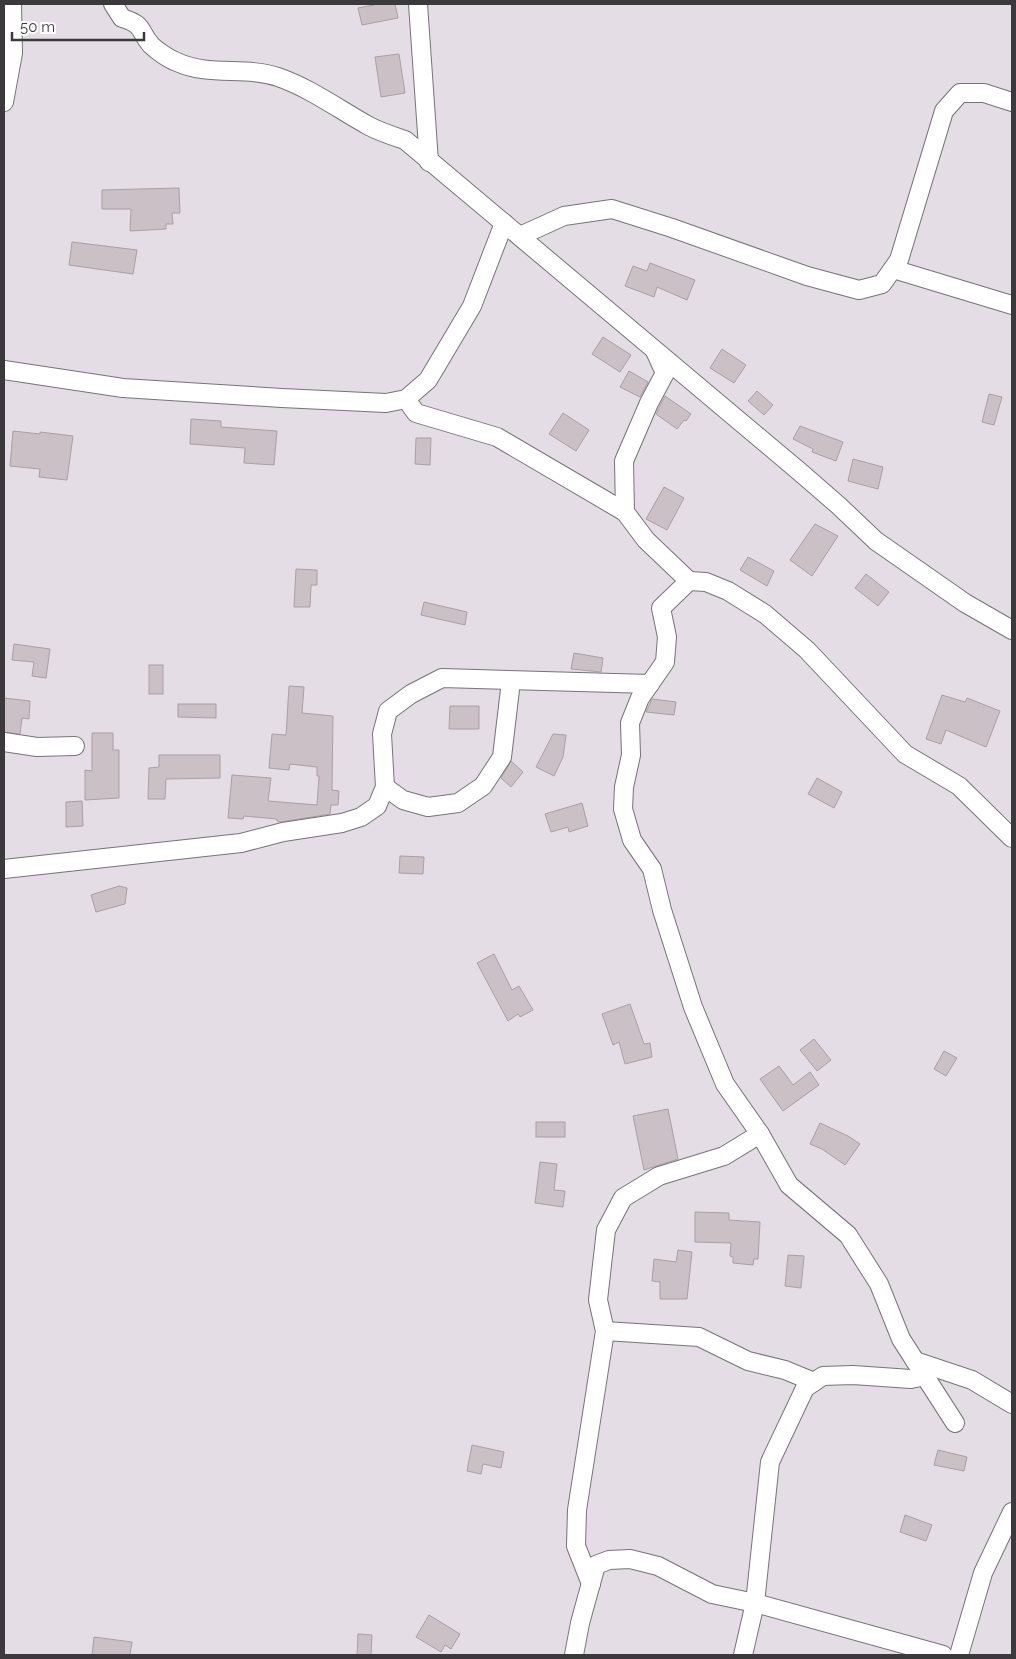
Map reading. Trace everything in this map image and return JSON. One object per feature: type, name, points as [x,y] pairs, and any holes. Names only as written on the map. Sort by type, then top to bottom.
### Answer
[{"type":"street","points":[[4,102],[7,71],[14,53],[12,4]]},
{"type":"street","points":[[113,4],[122,18],[136,22],[152,46],[176,62],[195,69],[262,72],[280,78],[310,92],[371,127],[404,140],[482,207],[504,222],[558,270],[626,324],[655,351],[838,505],[876,541],[965,603],[1012,630]]},
{"type":"street","points":[[418,4],[429,162]]},
{"type":"street","points":[[520,236],[564,216],[612,210],[672,228],[807,276],[859,290],[882,284],[899,260],[944,111],[960,93],[984,93],[1012,102]]},
{"type":"street","points":[[4,370],[123,388],[386,403],[406,399],[428,380],[472,306],[504,222]]},
{"type":"street","points":[[893,269],[1012,305]]},
{"type":"street","points":[[625,512],[624,461],[649,403],[666,373],[655,351]]},
{"type":"street","points":[[406,399],[416,413],[497,437],[625,512],[646,540],[688,581],[706,582],[728,591],[765,614],[807,650],[905,754],[959,786],[1012,838]]},
{"type":"street","points":[[688,581],[661,608],[666,637],[665,662],[640,698],[630,723],[631,754],[624,787],[623,809],[632,840],[652,869],[662,910],[693,1007],[725,1084],[760,1134],[788,1185],[848,1235],[879,1284],[901,1339],[955,1423]]},
{"type":"street","points":[[4,869],[194,847],[216,847],[241,843],[283,832],[342,823],[361,817],[377,806],[385,787],[382,734],[388,711],[411,694],[442,678],[650,684]]},
{"type":"street","points":[[385,787],[403,800],[428,807],[458,803],[483,786],[502,757],[511,681]]},
{"type":"street","points":[[4,742],[37,748],[75,746]]},
{"type":"street","points":[[591,1584],[576,1546],[577,1510],[605,1331],[598,1300],[606,1230],[623,1198],[659,1176],[724,1156],[760,1134]]},
{"type":"street","points":[[605,1331],[699,1337],[748,1361],[785,1370],[814,1382]]},
{"type":"street","points":[[915,1361],[972,1380],[1012,1404]]},
{"type":"street","points":[[743,1655],[755,1603],[770,1462],[804,1388],[823,1376],[853,1375],[911,1379],[925,1376]]},
{"type":"street","points":[[959,1655],[983,1572],[1012,1512]]},
{"type":"street","points":[[574,1655],[580,1623],[596,1565],[609,1560],[630,1559],[658,1566],[712,1594],[755,1603],[943,1655]]},
{"type":"building","points":[[379,4],[395,4],[398,18],[362,25],[358,8]]},
{"type":"building","points":[[399,54],[405,93],[381,97],[375,57]]},
{"type":"building","points":[[179,188],[180,213],[172,213],[173,224],[166,224],[166,229],[130,231],[131,209],[102,209],[102,190]]},
{"type":"building","points":[[72,242],[137,250],[133,274],[69,265]]},
{"type":"building","points":[[650,263],[695,280],[687,300],[657,287],[654,297],[625,286],[633,266],[647,271]]},
{"type":"building","points":[[603,337],[631,355],[620,372],[592,354]]},
{"type":"building","points":[[722,349],[746,365],[734,383],[710,368]]},
{"type":"building","points":[[629,371],[648,382],[640,397],[620,387]]},
{"type":"building","points":[[757,391],[773,405],[764,415],[748,401]]},
{"type":"building","points":[[989,394],[1002,397],[994,425],[982,422]]},
{"type":"building","points":[[665,396],[691,414],[677,429],[656,414]]},
{"type":"building","points":[[563,413],[589,430],[576,451],[549,434]]},
{"type":"building","points":[[191,419],[221,421],[221,427],[277,431],[274,465],[244,463],[245,448],[190,444]]},
{"type":"building","points":[[800,426],[843,442],[836,461],[812,452],[813,449],[793,439]]},
{"type":"building","points":[[13,431],[73,436],[67,480],[39,477],[40,469],[10,466]]},
{"type":"building","points":[[416,438],[431,438],[430,465],[415,464]]},
{"type":"building","points":[[853,459],[883,467],[878,489],[848,481]]},
{"type":"building","points":[[664,487],[684,498],[667,530],[646,519]]},
{"type":"building","points":[[815,524],[838,536],[812,576],[790,560]]},
{"type":"building","points":[[748,557],[774,571],[767,586],[740,570]]},
{"type":"building","points":[[296,569],[317,570],[317,585],[311,585],[310,607],[294,607]]},
{"type":"building","points":[[866,574],[889,592],[878,606],[855,588]]},
{"type":"building","points":[[424,602],[467,612],[465,625],[421,615]]},
{"type":"building","points":[[14,644],[50,649],[46,678],[32,676],[34,662],[12,660]]},
{"type":"building","points":[[574,653],[603,658],[601,672],[571,669]]},
{"type":"building","points":[[149,665],[163,665],[163,694],[149,694]]},
{"type":"building","points":[[289,686],[304,687],[302,713],[333,716],[332,790],[339,791],[338,805],[331,805],[330,814],[281,822],[277,821],[277,819],[244,816],[243,819],[228,818],[232,775],[271,778],[268,801],[317,805],[319,776],[317,776],[317,767],[290,764],[289,770],[269,768],[272,734],[286,735]]},
{"type":"building","points":[[942,695],[965,702],[967,698],[1000,711],[986,747],[946,730],[941,744],[926,739]]},
{"type":"building","points":[[4,698],[30,701],[29,719],[22,718],[20,734],[4,732]]},
{"type":"building","points":[[652,699],[676,702],[674,715],[646,712]]},
{"type":"building","points":[[178,704],[216,704],[216,718],[178,717]]},
{"type":"building","points":[[450,706],[479,706],[479,729],[449,729]]},
{"type":"building","points":[[92,733],[113,733],[113,750],[119,750],[119,798],[85,800],[85,770],[92,771]]},
{"type":"building","points":[[553,734],[566,735],[563,757],[554,776],[536,767]]},
{"type":"building","points":[[159,755],[220,755],[220,778],[166,779],[165,799],[148,799],[149,768],[159,767]]},
{"type":"building","points":[[511,761],[523,772],[511,787],[501,778]]},
{"type":"building","points":[[817,778],[842,792],[834,808],[808,794]]},
{"type":"building","points":[[82,801],[83,826],[66,827],[66,802]]},
{"type":"building","points":[[582,803],[588,826],[569,832],[568,827],[551,832],[545,814]]},
{"type":"building","points":[[400,856],[424,857],[423,874],[399,873]]},
{"type":"building","points":[[119,886],[127,888],[125,904],[96,912],[91,895]]},
{"type":"building","points":[[494,954],[512,990],[519,986],[533,1010],[520,1017],[518,1014],[508,1021],[477,963]]},
{"type":"building","points":[[630,1004],[644,1044],[650,1043],[652,1057],[625,1064],[619,1042],[613,1045],[602,1014]]},
{"type":"building","points":[[814,1039],[831,1060],[817,1071],[800,1050]]},
{"type":"building","points":[[944,1051],[957,1058],[946,1076],[934,1069]]},
{"type":"building","points":[[779,1066],[793,1085],[810,1072],[819,1085],[783,1111],[760,1079]]},
{"type":"building","points":[[668,1109],[678,1159],[644,1170],[633,1116]]},
{"type":"building","points":[[536,1122],[565,1122],[565,1137],[536,1137]]},
{"type":"building","points":[[820,1123],[848,1136],[860,1144],[845,1165],[822,1149],[810,1144]]},
{"type":"building","points":[[540,1162],[557,1164],[554,1190],[565,1191],[563,1207],[535,1203]]},
{"type":"building","points":[[695,1212],[729,1213],[729,1220],[760,1222],[758,1259],[754,1259],[753,1265],[733,1263],[733,1257],[730,1256],[731,1243],[695,1242]]},
{"type":"building","points":[[678,1250],[692,1252],[687,1299],[660,1299],[660,1282],[652,1281],[654,1259],[676,1262]]},
{"type":"building","points":[[788,1255],[804,1256],[801,1288],[785,1286]]},
{"type":"building","points":[[472,1445],[504,1452],[501,1468],[483,1464],[481,1474],[467,1471]]},
{"type":"building","points":[[938,1450],[967,1457],[964,1471],[934,1465]]},
{"type":"building","points":[[905,1515],[932,1525],[926,1541],[900,1532]]},
{"type":"building","points":[[429,1615],[460,1634],[451,1649],[445,1645],[441,1652],[416,1637]]},
{"type":"building","points":[[358,1634],[372,1635],[371,1655],[357,1655]]},
{"type":"building","points":[[94,1637],[132,1642],[130,1655],[92,1655]]}]
